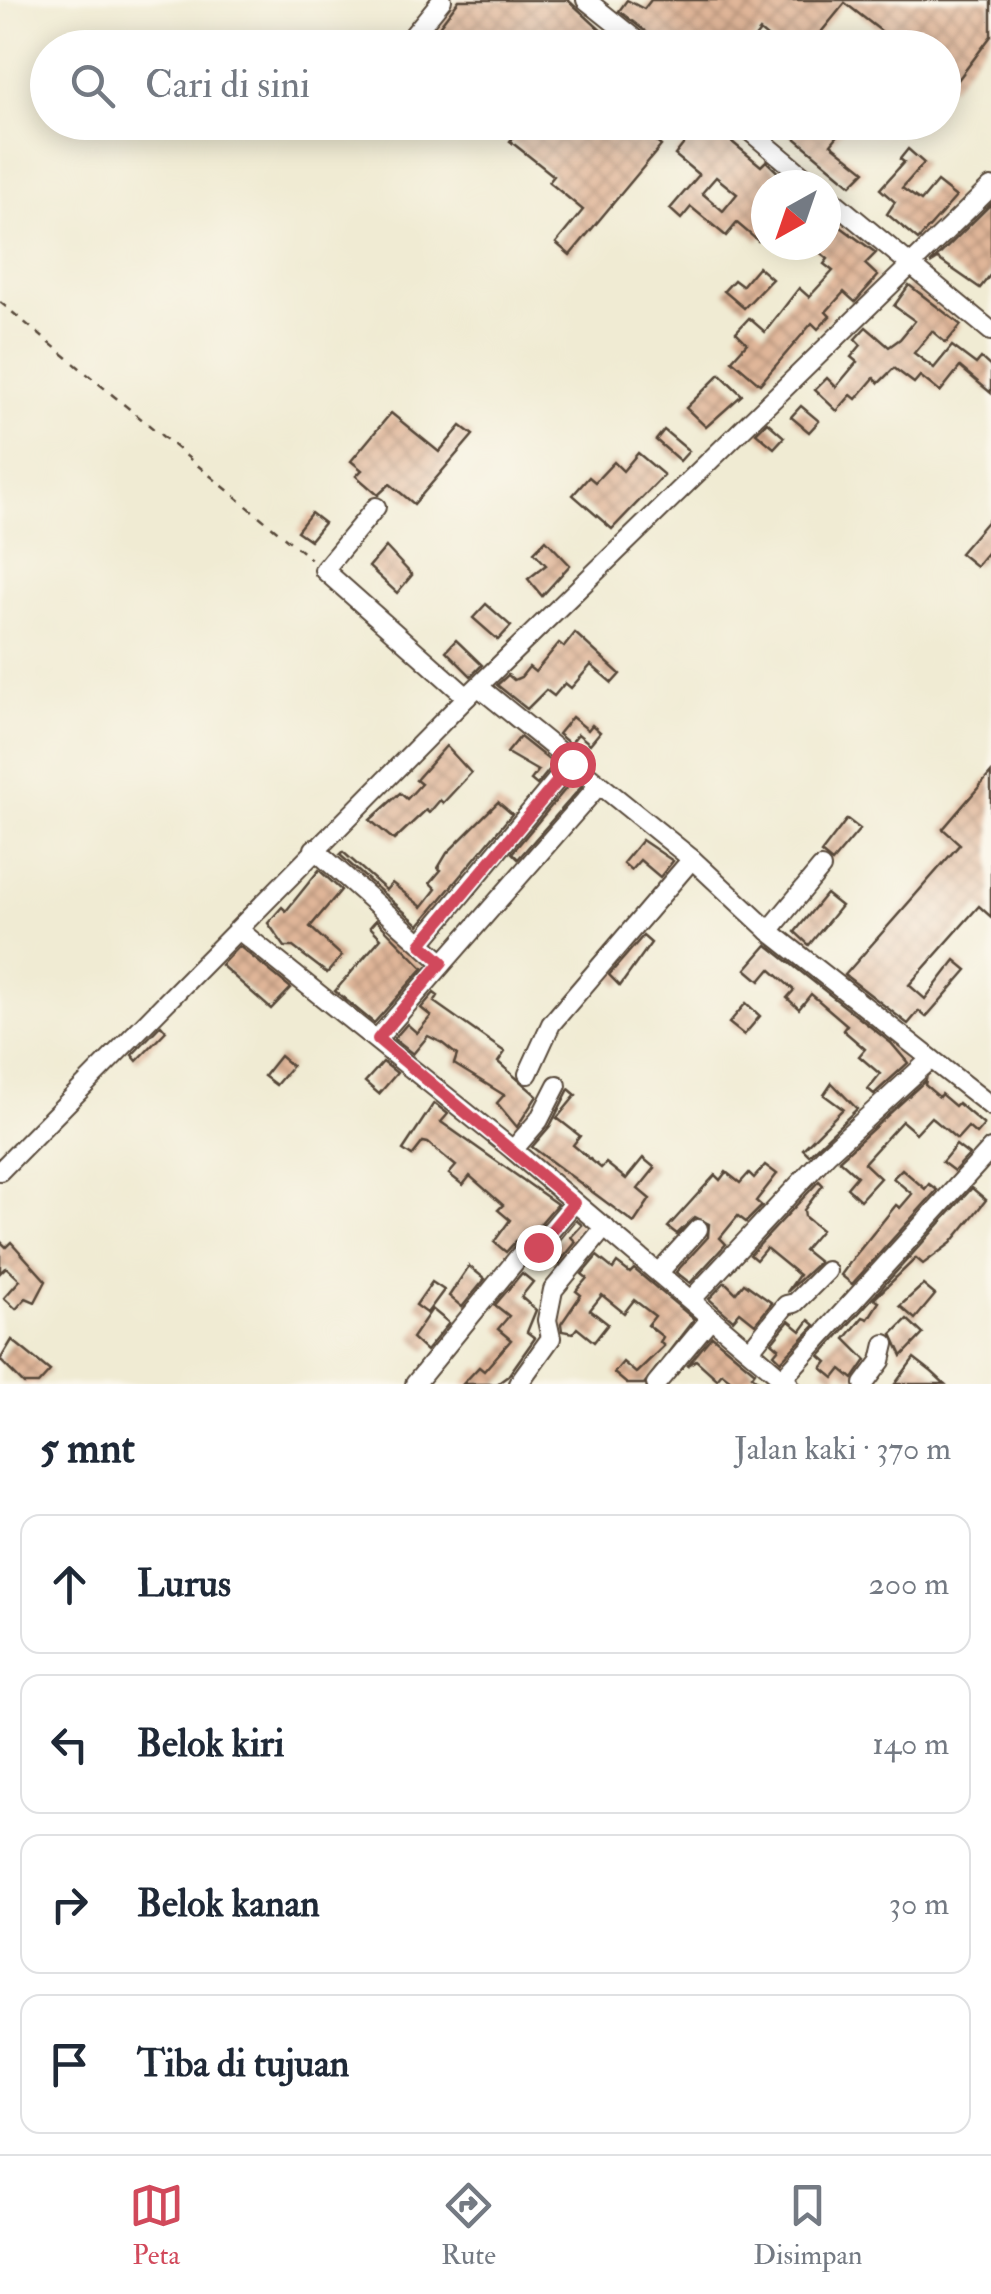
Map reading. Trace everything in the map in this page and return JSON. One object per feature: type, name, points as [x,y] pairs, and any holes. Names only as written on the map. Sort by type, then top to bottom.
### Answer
[{"type":"street","points":[[418,30],[442,0]]},
{"type":"street","points":[[586,0],[624,30]]},
{"type":"street","points":[[761,140],[796,170]]},
{"type":"street","points":[[0,1171],[240,931],[314,849],[689,478],[912,268],[991,187]]},
{"type":"street","points":[[841,208],[991,331]]},
{"type":"street","points":[[376,507],[324,570],[473,692],[692,859],[769,930],[991,1106]]},
{"type":"street","points":[[421,944],[572,764]]},
{"type":"street","points":[[378,1039],[598,786]]},
{"type":"street","points":[[314,849],[442,962]]},
{"type":"street","points":[[528,1074],[551,1024],[692,859]]},
{"type":"street","points":[[769,930],[821,868]]},
{"type":"street","points":[[240,931],[378,1039],[786,1381],[991,1149]]},
{"type":"street","points":[[691,1300],[827,1154],[931,1058]]},
{"type":"street","points":[[512,1150],[539,1120],[557,1085]]},
{"type":"street","points":[[415,1384],[530,1243],[538,1247],[574,1203]]},
{"type":"street","points":[[518,1384],[551,1338],[547,1320],[552,1290],[604,1227]]},
{"type":"street","points":[[659,1272],[698,1229]]},
{"type":"street","points":[[750,1350],[786,1305],[795,1303],[827,1271]]},
{"type":"street","points":[[656,1384],[711,1318]]},
{"type":"street","points":[[864,1384],[881,1361],[885,1344]]},
{"type":"path","points":[[0,302],[324,570]]},
{"type":"building","points":[[459,0],[568,0],[600,30],[436,30]]},
{"type":"building","points":[[627,0],[644,9],[651,0],[991,0],[991,36],[961,76],[961,30],[880,30],[845,3],[823,30],[644,30],[619,11]]},
{"type":"building","points":[[654,140],[661,146],[570,255],[556,243],[583,210],[549,182],[554,176],[510,141]]},
{"type":"building","points":[[687,140],[730,140],[761,166],[766,161],[775,170],[751,170],[751,235],[737,223],[726,236],[691,207],[681,219],[670,209],[699,175],[675,155]],"holes":[[[716,177],[737,194],[723,211],[702,193]]]},
{"type":"building","points":[[797,140],[834,140],[831,144],[865,171],[851,185],[841,177],[841,170],[833,170]]},
{"type":"building","points":[[908,149],[924,163],[902,188],[921,201],[937,182],[956,197],[918,240],[887,214],[895,202],[880,189],[904,162],[900,159]]},
{"type":"building","points":[[991,204],[991,274],[980,288],[938,259],[930,264]]},
{"type":"building","points":[[841,227],[876,253],[865,264],[878,276],[855,302],[844,292],[826,312],[830,316],[818,329],[812,323],[760,384],[732,360],[747,343],[736,332],[749,318],[765,332],[799,288],[809,297],[833,271],[824,264],[827,260],[841,260]]},
{"type":"building","points":[[758,267],[772,279],[744,308],[724,291],[734,280],[742,286]]},
{"type":"building","points":[[909,285],[961,325],[946,343],[932,331],[914,353],[934,368],[952,346],[976,364],[981,358],[991,367],[991,393],[960,367],[940,392],[920,376],[914,383],[894,368],[879,383],[874,378],[856,399],[851,395],[837,411],[815,390],[827,378],[836,387],[857,362],[851,357],[861,345],[855,339],[866,327],[889,347],[900,339],[915,321],[894,306]]},
{"type":"building","points":[[720,374],[742,395],[706,427],[686,408]]},
{"type":"building","points":[[801,406],[819,421],[809,432],[791,417]]},
{"type":"building","points":[[391,413],[439,452],[461,426],[473,435],[414,504],[390,484],[378,495],[356,476],[362,470],[351,461]]},
{"type":"building","points":[[767,422],[784,437],[774,448],[756,433]]},
{"type":"building","points":[[664,430],[689,451],[680,461],[656,440]]},
{"type":"building","points":[[638,453],[664,475],[612,529],[573,495],[589,477],[595,482],[614,462],[623,471]]},
{"type":"building","points":[[311,513],[324,523],[310,540],[297,531]]},
{"type":"building","points":[[991,517],[991,548],[976,566],[960,553]]},
{"type":"building","points":[[546,540],[570,565],[542,596],[528,579],[546,565],[534,552]]},
{"type":"building","points":[[386,547],[412,575],[397,593],[369,567]]},
{"type":"building","points":[[486,604],[511,626],[498,640],[473,618]]},
{"type":"building","points":[[575,633],[620,674],[612,683],[591,665],[571,688],[565,683],[554,696],[546,690],[527,709],[497,685],[508,675],[514,680],[521,677],[529,667],[535,672],[559,643],[564,647]]},
{"type":"building","points":[[456,640],[482,665],[471,676],[446,651]]},
{"type":"building","points":[[572,717],[588,730],[592,725],[600,732],[590,744],[578,734],[570,744],[558,734]]},
{"type":"building","points":[[520,737],[554,764],[537,785],[531,780],[538,771],[507,753]]},
{"type":"building","points":[[446,746],[471,773],[443,803],[440,800],[429,813],[426,810],[394,840],[370,820],[400,793],[407,799],[421,784],[416,780]]},
{"type":"building","points":[[991,773],[991,917],[979,906],[909,985],[925,999],[955,960],[967,970],[926,1017],[919,1011],[908,1024],[845,975],[960,844],[943,829]]},
{"type":"building","points":[[574,779],[582,786],[518,859],[512,853]]},
{"type":"building","points":[[498,802],[512,814],[419,925],[340,855],[343,852],[386,890],[392,883],[422,907],[436,889],[430,883],[441,870],[438,868],[447,853]]},
{"type":"building","points":[[847,819],[860,829],[832,862],[821,853]]},
{"type":"building","points":[[642,840],[673,861],[660,877],[640,860],[631,870],[623,863]]},
{"type":"building","points":[[319,870],[341,890],[310,927],[342,956],[327,973],[293,947],[285,947],[268,923],[282,907],[286,911]]},
{"type":"building","points":[[826,894],[841,906],[809,945],[795,932]]},
{"type":"building","points":[[376,920],[423,968],[374,1023],[335,991],[381,938],[370,927]]},
{"type":"building","points":[[643,936],[651,943],[620,986],[609,975]]},
{"type":"building","points":[[767,945],[891,1043],[908,1063],[874,1094],[868,1089],[880,1074],[859,1056],[865,1049],[843,1030],[847,1025],[811,994],[799,1009],[787,998],[794,990],[770,969],[760,981],[746,969]]},
{"type":"building","points":[[239,946],[291,988],[271,1009],[221,965]]},
{"type":"building","points":[[434,993],[438,996],[434,1002],[505,1052],[498,1062],[537,1096],[517,1127],[497,1103],[504,1095],[454,1064],[457,1055],[442,1043],[428,1036],[413,1054],[394,1039],[407,1024],[417,1033],[431,1016],[421,1008]]},
{"type":"building","points":[[746,1003],[760,1016],[744,1035],[729,1023]]},
{"type":"building","points":[[161,1025],[166,1031],[137,1061],[132,1055]]},
{"type":"building","points":[[280,1056],[292,1066],[276,1085],[264,1076]]},
{"type":"building","points":[[383,1062],[397,1073],[379,1094],[365,1082]]},
{"type":"building","points":[[926,1080],[925,1085],[939,1097],[941,1094],[955,1106],[958,1103],[984,1125],[976,1134],[968,1127],[957,1139],[931,1117],[916,1133],[902,1121],[864,1163],[880,1178],[860,1200],[847,1188],[857,1176],[839,1160]]},
{"type":"building","points":[[832,1083],[857,1109],[809,1155],[803,1149],[843,1109],[824,1095]]},
{"type":"building","points":[[569,1089],[576,1095],[557,1118],[580,1136],[573,1145],[601,1168],[606,1163],[626,1179],[643,1158],[655,1168],[638,1189],[650,1199],[634,1223],[532,1147],[550,1126]]},
{"type":"building","points":[[434,1103],[448,1114],[441,1122],[557,1204],[534,1231],[524,1232],[506,1252],[494,1242],[510,1220],[498,1210],[503,1205],[470,1176],[463,1185],[449,1174],[456,1166],[428,1143],[423,1142],[412,1156],[403,1150]]},
{"type":"building","points":[[956,1145],[969,1155],[954,1171],[942,1162]]},
{"type":"building","points":[[765,1165],[777,1174],[756,1201],[762,1206],[746,1222],[738,1216],[720,1238],[726,1244],[690,1283],[676,1272],[708,1237],[709,1224],[695,1217],[677,1234],[668,1227],[715,1175],[720,1180],[726,1172],[740,1183],[749,1173],[754,1178]]},
{"type":"building","points":[[902,1169],[925,1189],[929,1184],[937,1190],[852,1284],[841,1275],[896,1205],[900,1208],[912,1194],[893,1178]]},
{"type":"building","points":[[819,1181],[823,1185],[804,1210],[805,1217],[821,1230],[804,1250],[819,1262],[787,1292],[799,1275],[766,1248],[756,1260],[750,1255]]},
{"type":"building","points":[[972,1188],[986,1200],[951,1243],[923,1264],[916,1258],[874,1299],[879,1302],[868,1319],[863,1317],[845,1339],[866,1360],[853,1379],[841,1369],[834,1378],[822,1368],[827,1362],[820,1356]]},
{"type":"building","points":[[576,1220],[582,1225],[571,1237],[576,1242],[559,1263],[548,1254]]},
{"type":"building","points":[[0,1241],[6,1247],[11,1242],[46,1281],[35,1302],[26,1298],[16,1309],[4,1298],[20,1280],[6,1267],[0,1273]]},
{"type":"building","points":[[597,1256],[613,1269],[617,1263],[630,1273],[634,1269],[694,1319],[644,1384],[627,1384],[614,1373],[623,1362],[636,1373],[664,1346],[660,1342],[663,1337],[648,1325],[655,1316],[634,1300],[624,1313],[602,1295],[590,1310],[608,1324],[594,1342],[577,1328],[573,1333],[562,1331],[561,1324],[581,1295],[576,1291],[587,1278],[582,1274]]},
{"type":"building","points":[[469,1266],[485,1279],[462,1307],[449,1296]]},
{"type":"building","points":[[522,1273],[533,1282],[521,1297],[536,1310],[527,1332],[535,1338],[508,1376],[497,1384],[463,1384],[479,1367],[484,1371],[511,1340],[498,1329],[509,1316],[495,1305]]},
{"type":"building","points":[[432,1282],[444,1290],[427,1313],[416,1305]]},
{"type":"building","points":[[725,1282],[736,1293],[744,1283],[772,1303],[755,1324],[740,1312],[733,1320],[709,1299]]},
{"type":"building","points":[[923,1285],[935,1295],[915,1319],[900,1306]]},
{"type":"building","points":[[432,1309],[449,1323],[426,1351],[412,1338]]},
{"type":"building","points":[[907,1319],[923,1334],[902,1356],[892,1334]]},
{"type":"building","points":[[809,1320],[815,1325],[781,1361],[774,1354],[779,1348],[772,1342],[789,1321],[801,1331]]},
{"type":"building","points":[[712,1336],[755,1372],[752,1376],[762,1384],[736,1384],[722,1373],[717,1379],[696,1360],[687,1366]]},
{"type":"building","points":[[12,1340],[50,1371],[38,1384],[24,1384],[0,1360]]},
{"type":"building","points":[[914,1358],[932,1372],[945,1384],[895,1384]]},
{"type":"route","points":[[538,1247],[574,1203],[378,1039],[442,962],[421,944],[572,764]]}]
